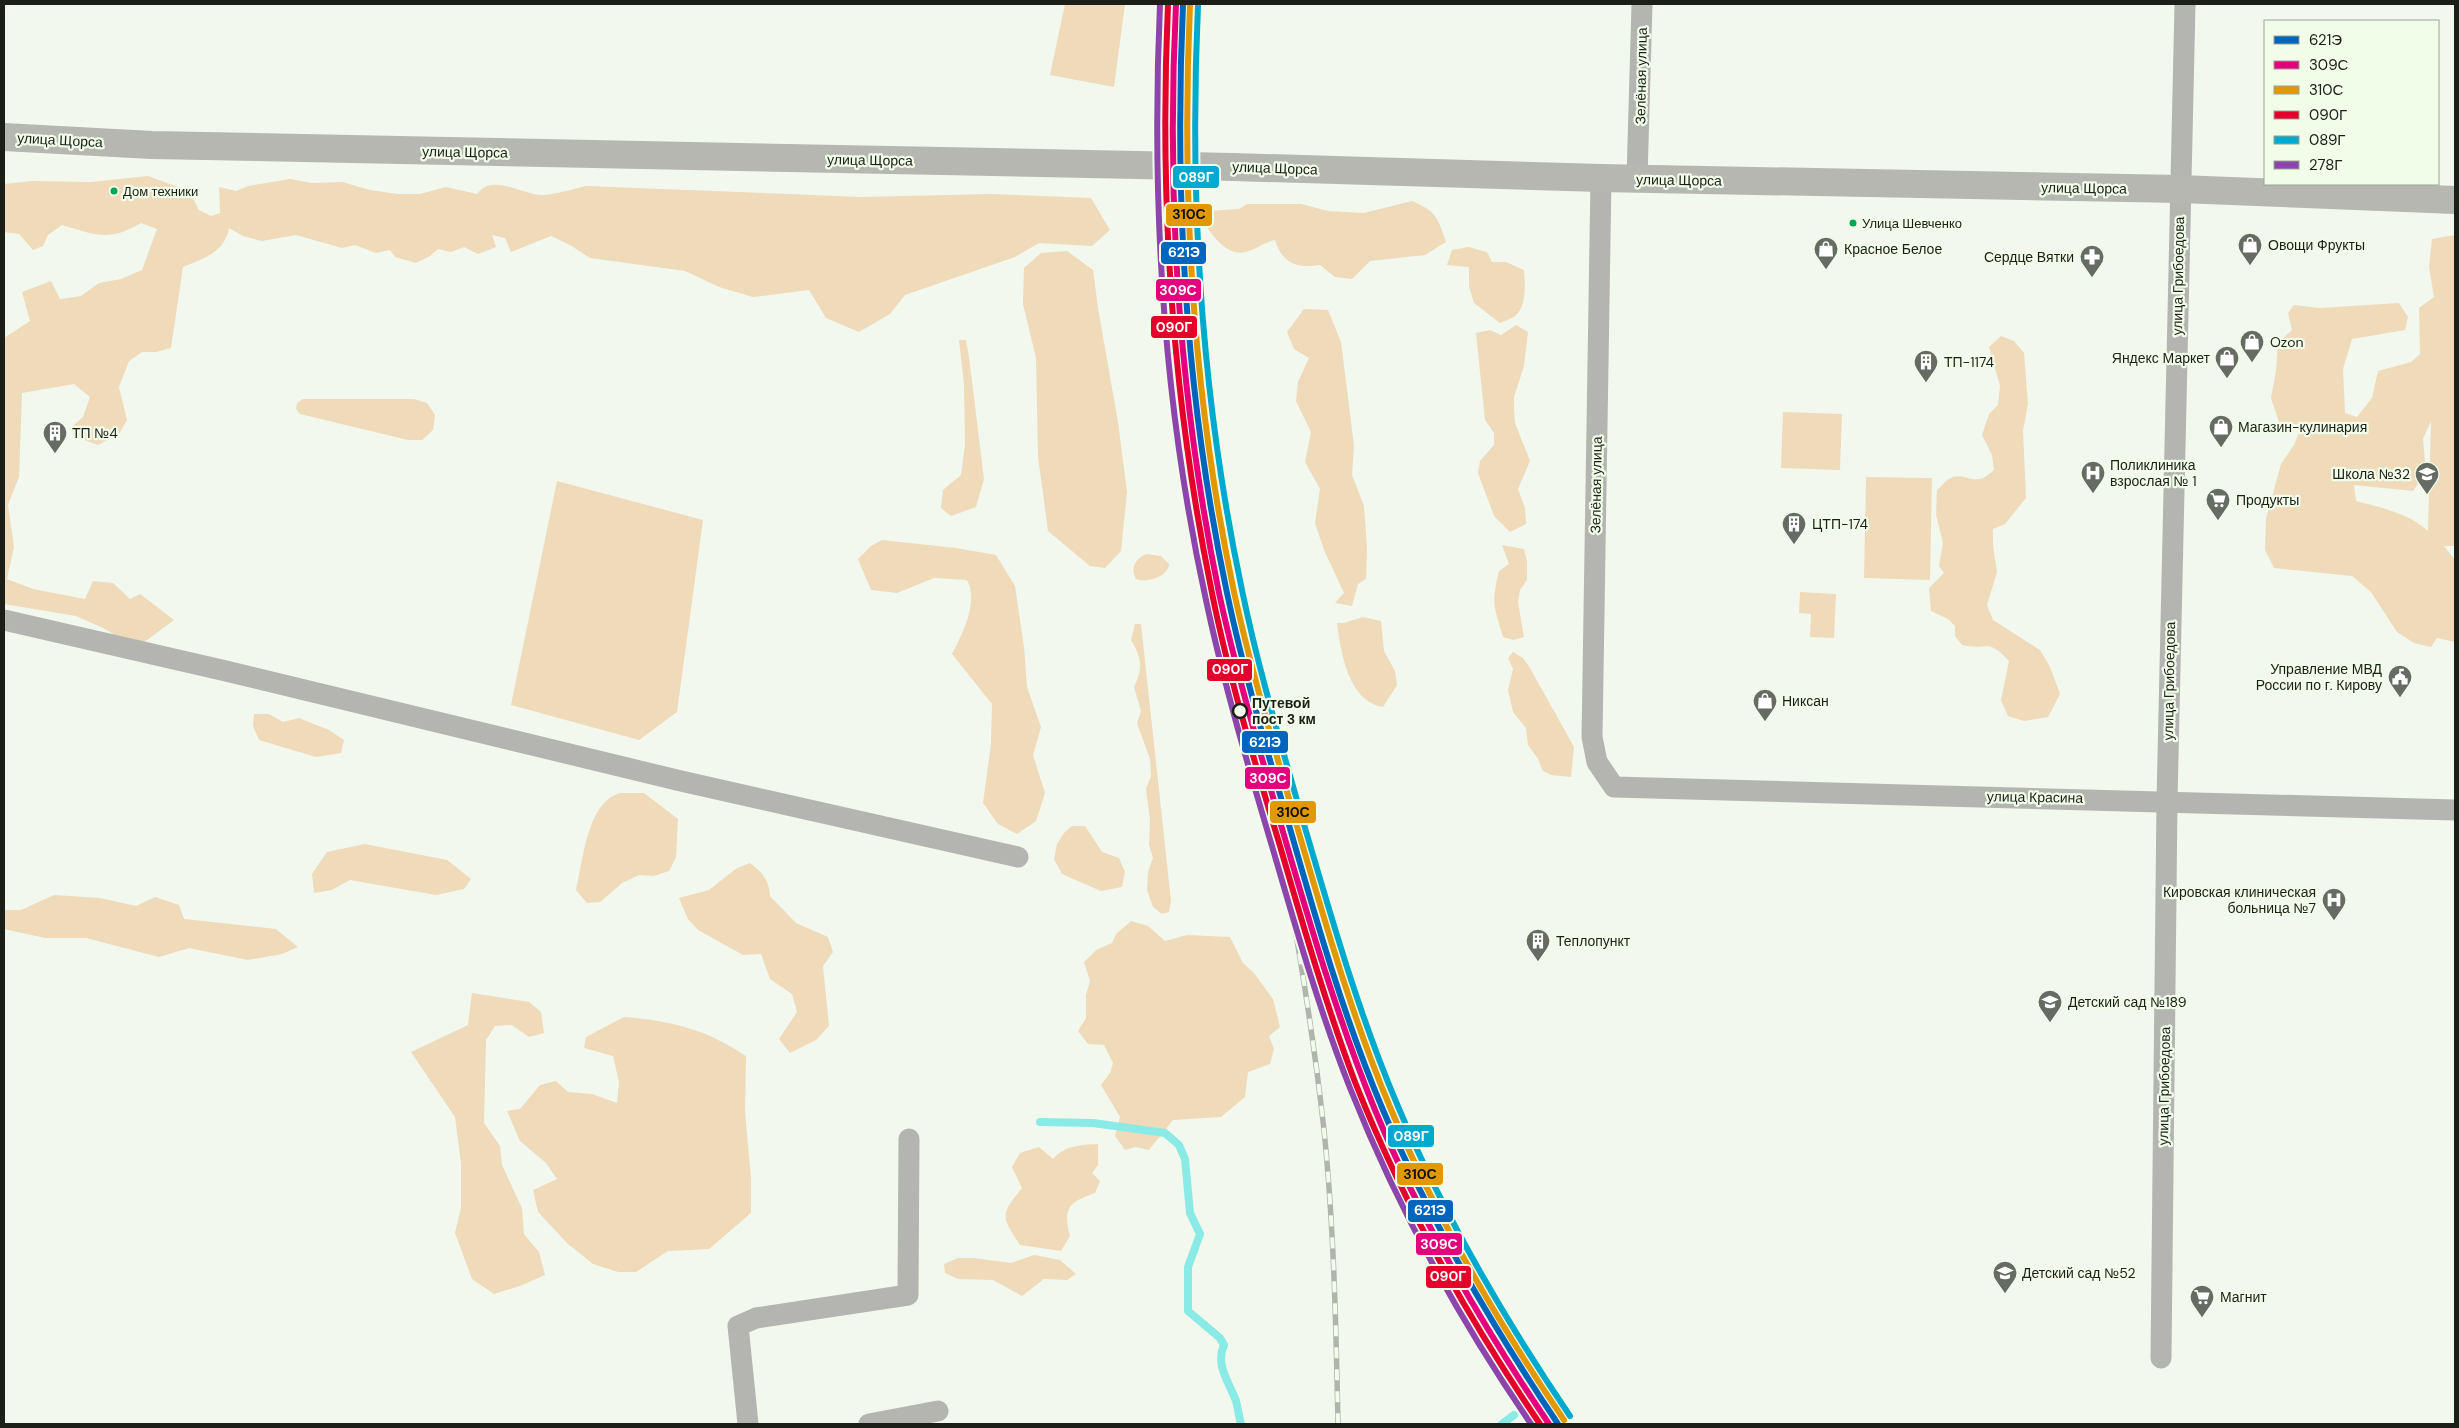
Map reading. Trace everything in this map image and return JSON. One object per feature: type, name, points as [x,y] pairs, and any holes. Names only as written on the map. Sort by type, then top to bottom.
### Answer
[{"type":"main road","name":"улица Щорса","points":[[4,137],[152,145],[1234,166],[1637,179],[2180,189],[2455,200]]},
{"type":"street","name":"Зелёная улица","points":[[1637,179],[1642,4]]},
{"type":"street","name":"улица Грибоедова","points":[[2161,1358],[2167,801],[2185,4]]},
{"type":"street","name":"Зелёная улица","points":[[1601,178],[1592,737],[1596,762],[1614,786]]},
{"type":"street","points":[[4,620],[226,671],[681,782],[1018,857]]},
{"type":"street","name":"улица Красина","points":[[1614,786],[2455,810]]},
{"type":"street","points":[[748,1424],[738,1326],[756,1318],[908,1295],[909,1139]]},
{"type":"street","points":[[868,1424],[938,1412]]},
{"type":"shaded area","points":[[1065,4],[1125,4],[1114,87],[1050,75]]},
{"type":"shaded area","points":[[148,176],[189,191],[199,210],[211,216],[220,213],[219,187],[236,191],[248,186],[290,179],[312,183],[342,182],[370,190],[398,194],[420,194],[446,187],[477,194],[491,185],[499,185],[544,195],[586,186],[861,197],[990,194],[1091,198],[1110,230],[1092,246],[1039,243],[1015,257],[905,295],[890,314],[859,332],[826,318],[809,290],[753,297],[719,287],[685,271],[590,258],[551,236],[511,252],[505,238],[492,235],[496,247],[478,254],[464,247],[451,252],[438,249],[430,256],[416,263],[395,257],[390,250],[376,253],[355,245],[342,248],[296,235],[262,241],[243,236],[229,228],[227,236],[218,249],[183,267],[171,348],[156,352],[142,352],[129,361],[119,387],[127,420],[119,434],[98,445],[79,438],[69,429],[83,417],[90,397],[74,384],[22,393],[19,477],[8,505],[14,547],[7,579],[33,589],[85,599],[93,581],[113,583],[130,599],[140,594],[174,620],[143,643],[127,642],[103,628],[76,616],[4,604],[4,338],[30,321],[22,292],[51,281],[60,299],[81,296],[99,283],[121,279],[142,270],[157,229],[141,223],[120,233],[102,235],[62,225],[48,235],[43,246],[33,250],[19,234],[4,232],[4,184],[32,181],[91,182]]},
{"type":"shaded area","points":[[1412,201],[1426,208],[1435,216],[1446,242],[1425,255],[1370,261],[1352,279],[1335,277],[1320,265],[1304,266],[1291,263],[1282,254],[1275,240],[1246,252],[1239,253],[1233,251],[1216,239],[1204,222],[1208,211],[1239,209],[1247,204],[1301,204],[1328,211],[1364,213]]},
{"type":"shaded area","points":[[2455,235],[2455,546],[2444,546],[2455,560],[2455,642],[2437,638],[2431,647],[2414,643],[2397,632],[2371,592],[2352,576],[2274,568],[2265,550],[2266,519],[2281,464],[2294,445],[2302,425],[2279,422],[2271,398],[2276,371],[2278,343],[2292,330],[2288,313],[2294,305],[2320,308],[2399,303],[2408,317],[2405,330],[2352,339],[2343,369],[2345,413],[2357,417],[2372,398],[2378,371],[2411,362],[2420,354],[2419,308],[2434,297],[2429,267],[2432,239]],"holes":[[[2431,421],[2428,530],[2403,515],[2356,501],[2354,485],[2413,491],[2426,472],[2423,439]]]},
{"type":"shaded area","points":[[1468,247],[1487,252],[1492,262],[1506,262],[1524,270],[1525,288],[1522,307],[1515,316],[1500,323],[1474,303],[1469,286],[1469,267],[1447,265],[1452,250]]},
{"type":"shaded area","points":[[1067,251],[1093,270],[1118,422],[1127,492],[1121,551],[1105,568],[1090,566],[1048,531],[1038,456],[1036,358],[1023,304],[1024,268],[1041,253]]},
{"type":"shaded area","points":[[1304,309],[1328,310],[1341,342],[1354,446],[1352,475],[1364,506],[1367,549],[1366,579],[1358,584],[1352,606],[1335,603],[1344,593],[1324,550],[1315,523],[1320,489],[1305,462],[1311,432],[1296,401],[1298,382],[1309,358],[1294,349],[1287,332]]},
{"type":"shaded area","points":[[1516,325],[1528,332],[1524,366],[1514,397],[1514,409],[1515,423],[1530,461],[1518,489],[1525,508],[1526,524],[1510,532],[1494,516],[1478,473],[1480,461],[1494,445],[1494,433],[1485,420],[1476,333],[1490,330],[1501,335]]},
{"type":"shaded area","points":[[2001,336],[2014,341],[2024,353],[2028,404],[2023,431],[2026,498],[2005,524],[1993,529],[1993,546],[1997,572],[1987,605],[1993,620],[2040,650],[2050,667],[2060,694],[2048,717],[2024,721],[2008,716],[2001,700],[2009,661],[1991,647],[1962,645],[1955,636],[1955,626],[1948,619],[1931,611],[1929,588],[1944,573],[1939,566],[1943,543],[1936,515],[1937,490],[1948,480],[1955,477],[1980,479],[1994,470],[1992,455],[1982,435],[1989,414],[1998,405],[2000,386],[1989,347]]},
{"type":"shaded area","points":[[959,340],[966,340],[984,479],[976,507],[951,516],[941,508],[943,490],[961,475],[965,445],[964,384]]},
{"type":"shaded area","points":[[303,399],[414,399],[427,403],[435,415],[433,430],[422,440],[408,440],[300,414],[296,409],[297,403]]},
{"type":"shaded area","points":[[1783,412],[1842,414],[1840,470],[1781,468]]},
{"type":"shaded area","points":[[1866,477],[1932,478],[1930,580],[1864,578]]},
{"type":"shaded area","points":[[557,481],[703,520],[677,712],[639,740],[511,705]]},
{"type":"shaded area","points":[[882,540],[956,548],[996,555],[1015,586],[1024,647],[1027,687],[1041,727],[1033,755],[1045,793],[1036,821],[1017,834],[998,824],[983,803],[991,744],[992,704],[952,654],[968,618],[971,598],[967,580],[934,578],[897,593],[871,590],[858,559],[871,546]]},
{"type":"shaded area","points":[[1502,545],[1524,549],[1527,561],[1527,580],[1520,590],[1518,602],[1524,637],[1513,640],[1503,637],[1497,618],[1494,598],[1499,571],[1509,564]]},
{"type":"shaded area","points":[[1146,554],[1161,556],[1169,564],[1168,569],[1156,578],[1136,579],[1133,571],[1136,561]]},
{"type":"shaded area","points":[[1800,592],[1836,594],[1834,638],[1810,637],[1811,614],[1799,613]]},
{"type":"shaded area","points":[[1363,617],[1381,621],[1384,651],[1395,671],[1397,685],[1383,707],[1371,703],[1354,685],[1348,674],[1341,648],[1337,623],[1344,623]]},
{"type":"shaded area","points":[[1135,624],[1141,624],[1171,901],[1169,912],[1162,914],[1153,907],[1147,890],[1148,872],[1153,858],[1149,845],[1150,820],[1146,789],[1151,776],[1150,759],[1137,723],[1141,711],[1134,687],[1139,674],[1140,663],[1131,640]]},
{"type":"shaded area","points":[[1513,652],[1523,658],[1530,668],[1574,747],[1571,777],[1551,775],[1543,771],[1538,759],[1528,745],[1526,728],[1513,712],[1508,690],[1513,669],[1508,658]]},
{"type":"shaded area","points":[[254,714],[269,714],[283,722],[299,718],[329,730],[344,740],[341,753],[316,757],[259,740],[253,726]]},
{"type":"shaded area","points":[[621,793],[644,793],[678,819],[676,857],[669,871],[654,876],[639,875],[622,883],[600,902],[587,903],[576,890],[588,834],[601,807],[610,798]]},
{"type":"shaded area","points":[[1072,826],[1085,826],[1102,852],[1119,858],[1125,872],[1122,887],[1101,891],[1062,874],[1054,859],[1057,844],[1064,833]]},
{"type":"shaded area","points":[[365,844],[447,860],[471,879],[464,889],[436,895],[350,880],[332,890],[314,893],[312,874],[327,852]]},
{"type":"shaded area","points":[[750,863],[764,877],[770,896],[796,923],[828,937],[833,952],[823,966],[829,1026],[816,1040],[790,1053],[779,1039],[797,1012],[792,994],[770,979],[761,954],[743,955],[698,930],[688,919],[679,898],[709,890],[737,868]]},
{"type":"shaded area","points":[[54,895],[100,898],[136,906],[155,897],[179,905],[184,919],[276,929],[298,947],[282,954],[248,960],[189,948],[159,957],[86,938],[45,938],[4,929],[4,910],[21,910]]},
{"type":"shaded area","points":[[1131,921],[1148,926],[1165,941],[1187,935],[1230,937],[1243,963],[1254,973],[1273,999],[1280,1027],[1269,1036],[1274,1049],[1270,1064],[1248,1072],[1245,1097],[1221,1117],[1173,1120],[1149,1150],[1136,1147],[1125,1150],[1115,1136],[1120,1117],[1101,1085],[1110,1073],[1113,1063],[1104,1045],[1088,1044],[1078,1031],[1086,1018],[1086,995],[1090,981],[1084,962],[1096,950],[1112,943],[1116,934]]},
{"type":"shaded area","points":[[472,993],[529,1002],[541,1012],[544,1033],[529,1037],[512,1025],[495,1026],[486,1040],[484,1123],[500,1146],[502,1165],[522,1208],[524,1234],[539,1252],[545,1275],[520,1286],[494,1294],[472,1279],[455,1233],[461,1208],[461,1163],[455,1117],[411,1052],[468,1025]]},
{"type":"shaded area","points":[[624,1017],[658,1021],[688,1028],[717,1039],[746,1056],[745,1112],[751,1178],[751,1213],[709,1249],[668,1251],[636,1272],[618,1272],[593,1264],[568,1244],[538,1212],[533,1190],[557,1179],[546,1163],[520,1141],[507,1111],[520,1109],[540,1085],[556,1081],[568,1092],[592,1094],[617,1103],[619,1082],[613,1056],[584,1048],[586,1037]]},
{"type":"shaded area","points":[[1098,1144],[1098,1165],[1092,1173],[1100,1181],[1095,1193],[1073,1203],[1070,1208],[1067,1219],[1070,1236],[1061,1251],[1020,1245],[1009,1228],[1006,1216],[1010,1204],[1022,1188],[1012,1167],[1020,1153],[1039,1147],[1053,1159],[1068,1148],[1079,1145]]},
{"type":"shaded area","points":[[1034,1255],[1060,1260],[1076,1274],[1067,1280],[1044,1279],[1022,1296],[993,1280],[958,1279],[945,1273],[944,1264],[958,1258],[1011,1263]]},
{"type":"waterway","points":[[1040,1122],[1093,1123],[1165,1133],[1179,1145],[1185,1159],[1190,1213],[1200,1234],[1188,1267],[1188,1311],[1220,1338],[1224,1345],[1221,1360],[1222,1366],[1236,1401],[1241,1424]]},
{"type":"waterway","points":[[1502,1424],[1514,1415]]},
{"type":"railway","points":[[1241,651],[1299,949],[1317,1069],[1330,1204],[1338,1424]]},
{"type":"transit line","name":"278Г","points":[[1160,4],[1157,154],[1159,229],[1170,378],[1191,526],[1213,632],[1229,695],[1309,972],[1339,1059],[1368,1132],[1409,1219],[1454,1303],[1531,1424]]},
{"type":"transit line","name":"090Г","points":[[1168,4],[1165,152],[1167,226],[1178,373],[1198,520],[1212,593],[1234,689],[1315,965],[1355,1082],[1394,1171],[1438,1258],[1487,1342],[1540,1424]]},
{"type":"transit line","name":"309С","points":[[1176,4],[1173,152],[1179,300],[1185,373],[1205,520],[1219,593],[1240,680],[1313,933],[1348,1040],[1375,1110],[1412,1192],[1454,1272],[1500,1349],[1549,1424]]},
{"type":"transit line","name":"621Э","points":[[1183,4],[1180,152],[1186,300],[1193,374],[1213,520],[1233,621],[1247,678],[1330,965],[1355,1038],[1383,1110],[1441,1232],[1509,1348],[1558,1424]]},
{"type":"transit line","name":"310С","points":[[1190,4],[1187,152],[1189,226],[1200,373],[1220,519],[1234,592],[1255,679],[1339,966],[1363,1037],[1390,1107],[1427,1189],[1469,1268],[1515,1345],[1564,1420]]},
{"type":"transit line","name":"089Г","points":[[1198,5],[1195,152],[1201,299],[1208,372],[1228,517],[1242,590],[1278,735],[1346,964],[1397,1104],[1454,1225],[1521,1341],[1570,1416]]},
{"type":"place","name":"Дом техники","points":[[114,191]]},
{"type":"place","name":"Улица Шевченко","points":[[1853,223]]},
{"type":"place","name":"Овощи Фрукты","points":[[2250,266]]},
{"type":"place","name":"Красное Белое","points":[[1826,270]]},
{"type":"place","name":"Сердце Вятки","points":[[2092,278]]},
{"type":"place","name":"Ozon","points":[[2252,363]]},
{"type":"place","name":"Яндекс Маркет","points":[[2227,379]]},
{"type":"place","name":"ТП-1174","points":[[1926,383]]},
{"type":"place","name":"Магазин-кулинария","points":[[2221,448]]},
{"type":"place","name":"ТП №4","points":[[55,454]]},
{"type":"place","name":"Поликлиника взрослая № 1","points":[[2093,494]]},
{"type":"place","name":"Школа №32","points":[[2427,495]]},
{"type":"place","name":"Продукты","points":[[2218,521]]},
{"type":"place","name":"ЦТП-174","points":[[1794,545]]},
{"type":"place","name":"Управление МВД России по г. Кирову","points":[[2400,698]]},
{"type":"place","name":"Путевой пост 3 км","points":[[1240,711]]},
{"type":"place","name":"Никсан","points":[[1765,722]]},
{"type":"place","name":"Кировская клиническая больница №7","points":[[2334,921]]},
{"type":"place","name":"Теплопункт","points":[[1538,962]]},
{"type":"place","name":"Детский сад №189","points":[[2050,1023]]},
{"type":"place","name":"Детский сад №52","points":[[2005,1294]]},
{"type":"place","name":"Магнит","points":[[2202,1318]]}]
